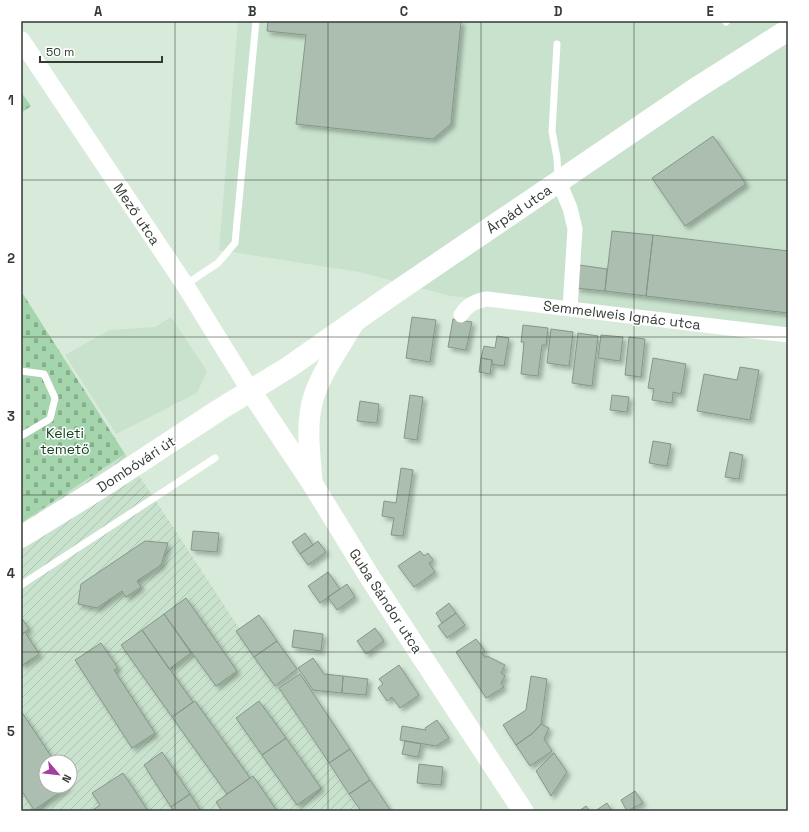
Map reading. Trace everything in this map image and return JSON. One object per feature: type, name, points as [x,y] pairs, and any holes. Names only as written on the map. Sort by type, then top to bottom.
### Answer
[{"type":"main road","name":"Árpád utca","points":[[250,390],[289,367],[353,324],[391,296],[695,89],[788,30]]},
{"type":"main road","points":[[312,483],[309,437],[312,403],[325,373],[353,324]]},
{"type":"main road","name":"Guba Sándor utca","points":[[250,390],[312,483],[371,579],[523,811]]},
{"type":"main road","name":"Dombóvári út","points":[[21,537],[250,390]]},
{"type":"street","name":"Mező utca","points":[[21,40],[185,285],[250,390]]},
{"type":"street","points":[[558,182],[570,208],[575,229],[570,308]]},
{"type":"street","name":"Semmelweis Ignác utca","points":[[461,315],[466,308],[476,301],[486,298],[788,335]]},
{"type":"lane","points":[[185,285],[218,263],[235,243],[256,21]]},
{"type":"lane","points":[[557,44],[552,131],[557,158],[558,182]]},
{"type":"lane","points":[[21,371],[44,374],[55,398],[50,419],[21,436]]},
{"type":"lane","points":[[21,585],[215,458]]},
{"type":"shaded area","points":[[238,21],[788,21],[788,334],[451,296],[359,272],[219,250]]},
{"type":"shaded area","points":[[171,317],[207,371],[197,393],[116,434],[65,355],[109,330],[155,327]]},
{"type":"shaded area","points":[[125,454],[359,811],[21,811],[21,523]]},
{"type":"green space","points":[[21,92],[31,106],[21,113]]},
{"type":"green space","name":"Keleti temető","points":[[21,291],[125,454],[21,523]]},
{"type":"building","points":[[268,21],[461,21],[451,124],[433,139],[296,124],[306,35],[267,31]]},
{"type":"building","points":[[713,136],[746,184],[685,226],[652,178]]},
{"type":"building","points":[[612,231],[653,235],[646,296],[605,291]]},
{"type":"building","points":[[653,235],[788,251],[788,313],[646,296]]},
{"type":"building","points":[[579,265],[607,269],[605,291],[576,288]]},
{"type":"building","points":[[412,317],[436,320],[430,362],[406,358]]},
{"type":"building","points":[[453,319],[472,322],[466,350],[448,347]]},
{"type":"building","points":[[523,325],[548,328],[546,345],[542,345],[538,376],[521,374],[524,342],[521,342]]},
{"type":"building","points":[[551,329],[573,332],[569,366],[547,363]]},
{"type":"building","points":[[578,333],[598,336],[592,386],[572,383]]},
{"type":"building","points":[[601,335],[623,337],[620,361],[598,358]]},
{"type":"building","points":[[497,336],[509,338],[504,366],[492,364],[492,360],[481,358],[484,346],[495,348]]},
{"type":"building","points":[[629,337],[645,339],[641,377],[625,375]]},
{"type":"building","points":[[481,358],[492,360],[490,374],[479,372]]},
{"type":"building","points":[[653,358],[686,364],[681,394],[673,392],[672,403],[652,400],[654,389],[648,388]]},
{"type":"building","points":[[740,367],[759,370],[750,420],[697,411],[704,374],[737,380]]},
{"type":"building","points":[[410,395],[423,397],[417,440],[404,438]]},
{"type":"building","points":[[612,395],[629,397],[627,412],[610,410]]},
{"type":"building","points":[[360,401],[379,404],[377,423],[357,421]]},
{"type":"building","points":[[653,441],[671,444],[667,466],[649,463]]},
{"type":"building","points":[[730,452],[743,455],[739,479],[725,477]]},
{"type":"building","points":[[401,468],[413,470],[403,536],[391,535],[394,518],[382,516],[384,501],[396,503]]},
{"type":"building","points":[[193,531],[219,533],[217,552],[191,550]]},
{"type":"building","points":[[305,533],[313,545],[300,554],[292,542]]},
{"type":"building","points":[[145,541],[168,543],[161,565],[137,581],[141,587],[126,597],[122,591],[97,608],[78,604],[81,584]]},
{"type":"building","points":[[318,541],[326,552],[308,565],[300,554]]},
{"type":"building","points":[[420,551],[424,556],[428,553],[433,560],[429,563],[435,572],[414,587],[398,566]]},
{"type":"building","points":[[328,572],[340,589],[320,603],[308,586]]},
{"type":"building","points":[[347,584],[355,597],[337,610],[328,597]]},
{"type":"building","points":[[186,598],[237,671],[216,686],[164,614]]},
{"type":"building","points":[[449,603],[456,613],[442,623],[436,613]]},
{"type":"building","points":[[456,613],[465,625],[447,638],[438,626]]},
{"type":"building","points":[[164,614],[191,653],[169,669],[142,630]]},
{"type":"building","points":[[259,615],[277,641],[254,657],[236,631]]},
{"type":"building","points":[[21,617],[29,629],[21,635]]},
{"type":"building","points":[[375,628],[384,641],[366,654],[357,641]]},
{"type":"building","points":[[142,630],[193,702],[172,717],[121,645]]},
{"type":"building","points":[[294,630],[323,634],[321,651],[292,647]]},
{"type":"building","points":[[25,632],[39,654],[21,666],[21,635]]},
{"type":"building","points":[[476,639],[485,651],[482,653],[485,658],[487,656],[505,665],[501,673],[505,676],[501,683],[504,687],[486,698],[456,652]]},
{"type":"building","points":[[277,641],[297,669],[275,686],[254,657]]},
{"type":"building","points":[[101,643],[118,668],[114,670],[155,733],[132,748],[75,660]]},
{"type":"building","points":[[313,658],[324,674],[343,676],[342,693],[313,690],[298,668]]},
{"type":"building","points":[[399,665],[419,695],[400,708],[392,697],[387,701],[378,688],[383,684],[379,679]]},
{"type":"building","points":[[300,674],[350,749],[329,763],[279,688]]},
{"type":"building","points":[[343,676],[368,679],[366,695],[342,693]]},
{"type":"building","points":[[531,676],[547,679],[541,724],[533,733],[516,745],[503,725],[526,710]]},
{"type":"building","points":[[195,701],[250,778],[227,794],[172,717]]},
{"type":"building","points":[[259,701],[286,738],[262,755],[236,718]]},
{"type":"building","points":[[21,711],[50,754],[38,754],[38,794],[57,794],[34,810],[21,790]]},
{"type":"building","points":[[437,720],[449,738],[436,746],[400,740],[402,726],[426,730],[425,728]]},
{"type":"building","points":[[541,724],[549,728],[544,739],[552,751],[530,766],[516,745],[533,733]]},
{"type":"building","points":[[286,738],[321,788],[297,805],[262,755]]},
{"type":"building","points":[[405,741],[421,744],[418,757],[402,754]]},
{"type":"building","points":[[350,749],[370,780],[349,794],[329,763]]},
{"type":"building","points":[[162,752],[190,794],[171,807],[144,765]]},
{"type":"building","points":[[554,753],[567,772],[551,796],[536,771]]},
{"type":"building","points":[[419,764],[443,767],[441,785],[417,783]]},
{"type":"building","points":[[123,773],[148,811],[91,811],[100,805],[92,793]]},
{"type":"building","points":[[253,776],[277,811],[222,811],[216,802]]},
{"type":"building","points":[[370,780],[391,811],[361,811],[349,794]]},
{"type":"building","points":[[635,791],[643,803],[627,811],[621,800]]},
{"type":"building","points":[[190,794],[201,811],[174,811],[171,807]]},
{"type":"building","points":[[607,803],[612,811],[595,811]]},
{"type":"building","points":[[586,806],[590,811],[579,811]]}]
